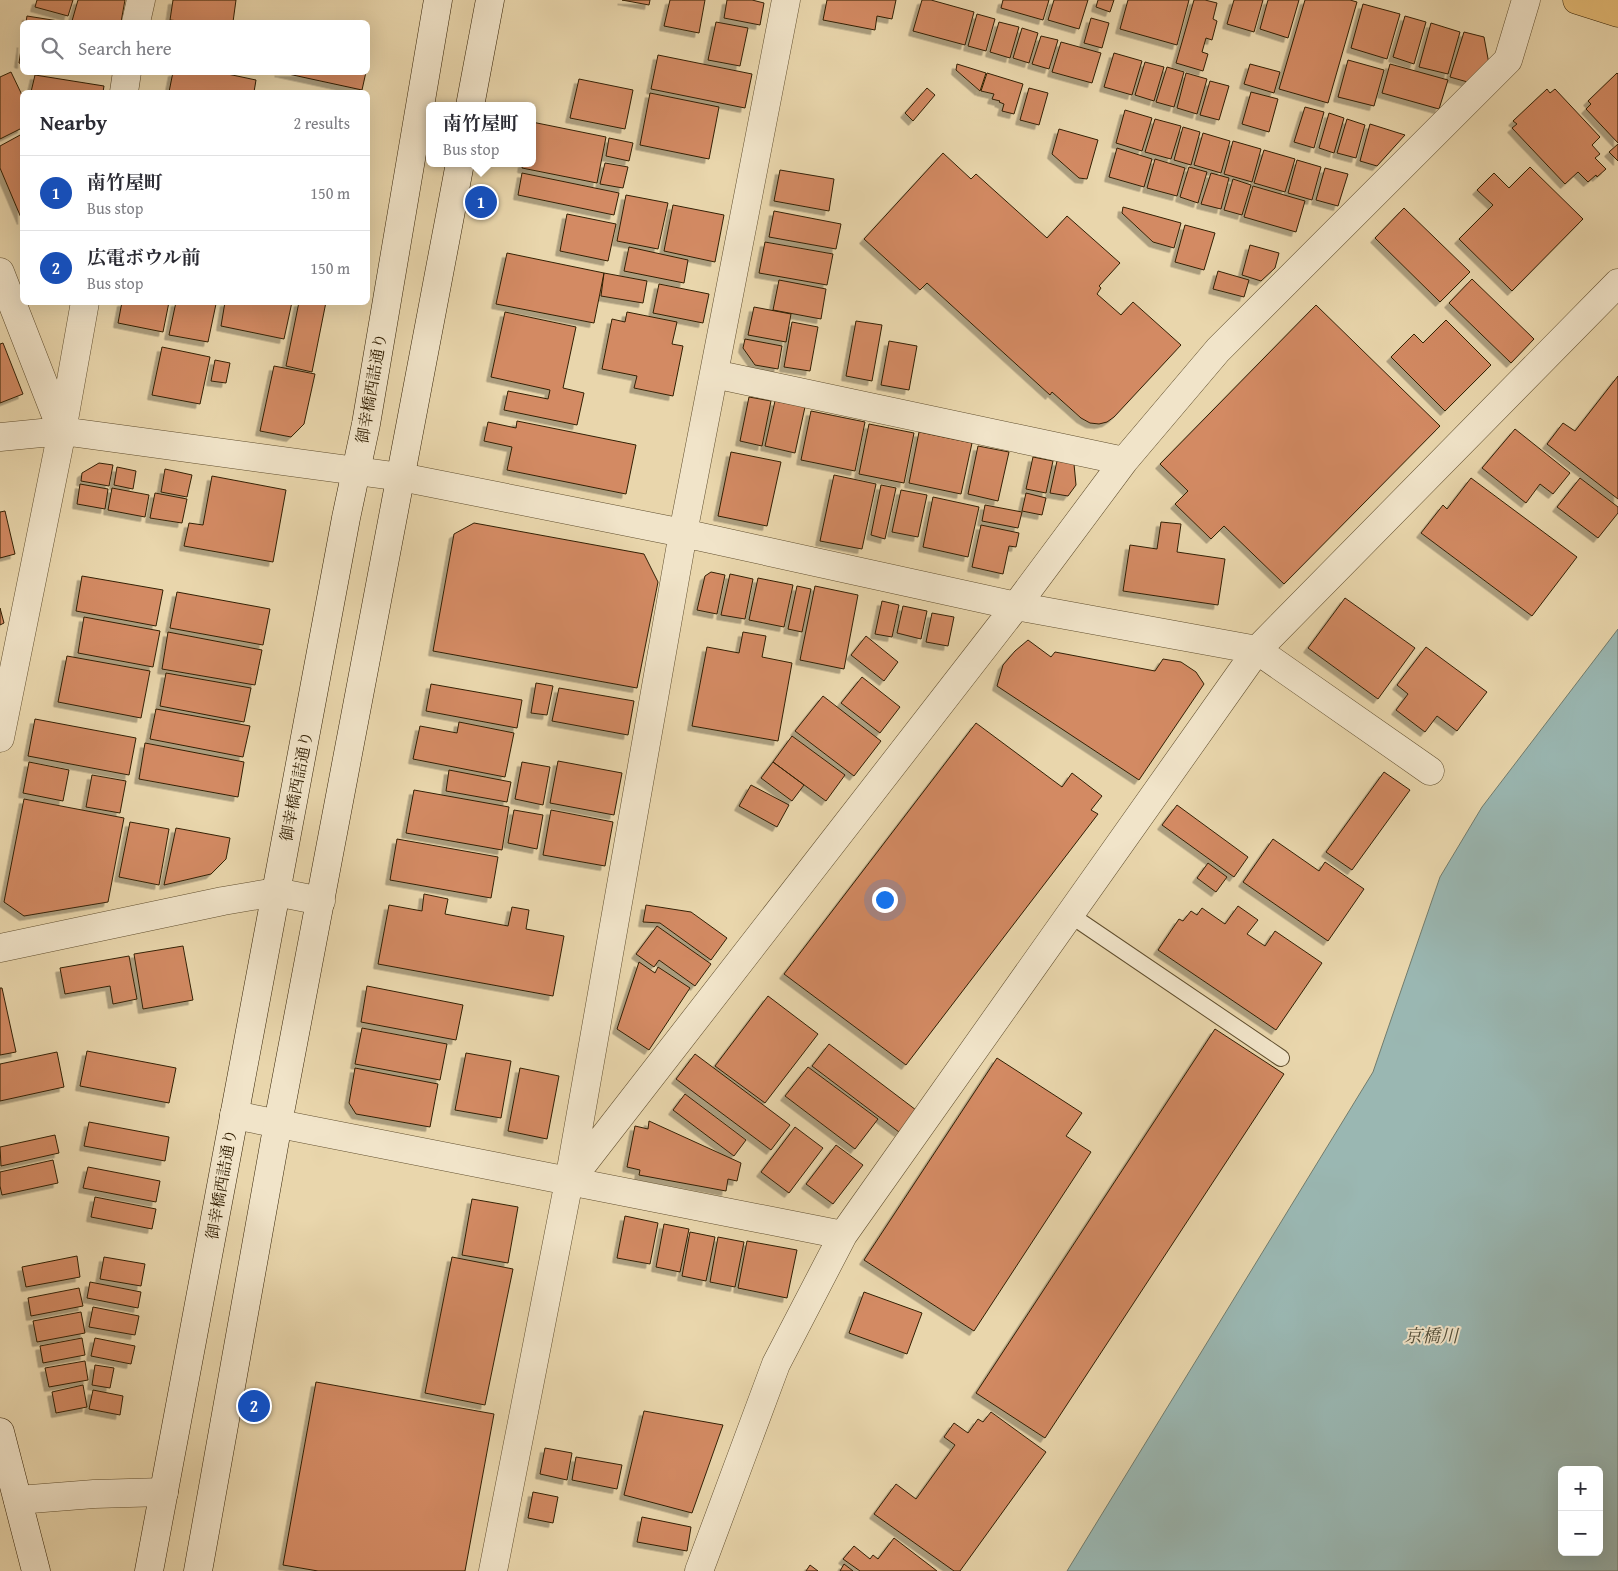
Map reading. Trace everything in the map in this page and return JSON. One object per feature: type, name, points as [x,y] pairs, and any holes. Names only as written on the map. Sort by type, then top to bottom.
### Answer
[{"type":"highway","points":[[1577,0],[1618,13]]},
{"type":"street","points":[[136,20],[141,0]]},
{"type":"street","points":[[471,102],[490,0]]},
{"type":"street","points":[[492,1571],[569,1181],[683,533],[786,0]]},
{"type":"street","points":[[569,1181],[1016,606],[1124,461],[1218,350],[1508,60],[1526,0]]},
{"type":"street","name":"御幸橋西詰通り","points":[[149,1571],[366,424],[432,1]]},
{"type":"street","points":[[124,90],[127,75]]},
{"type":"street","points":[[198,1571],[278,1123],[459,167]]},
{"type":"street","points":[[0,272],[62,431]]},
{"type":"street","points":[[699,1571],[776,1364],[843,1235],[1257,650],[1618,283]]},
{"type":"street","points":[[0,738],[62,431],[84,305]]},
{"type":"street","points":[[714,374],[1124,461]]},
{"type":"street","points":[[0,437],[62,431],[401,477],[683,533],[1016,606],[1257,650],[1430,771]]},
{"type":"street","points":[[0,948],[223,901],[276,892],[321,901]]},
{"type":"street","points":[[234,1115],[843,1235]]},
{"type":"street","points":[[0,1432],[36,1571]]},
{"type":"street","points":[[18,1500],[94,1494],[164,1492]]},
{"type":"lane","points":[[1069,914],[1281,1058]]},
{"type":"water","name":"京橋川","points":[[1618,629],[1618,1571],[1067,1571],[1373,1072],[1440,877],[1482,807]]},
{"type":"building","points":[[37,0],[73,0],[68,16],[35,7]]},
{"type":"building","points":[[78,0],[125,0],[121,20],[72,20]]},
{"type":"building","points":[[173,0],[236,0],[233,20],[170,20]]},
{"type":"building","points":[[622,0],[650,0],[649,5]]},
{"type":"building","points":[[670,0],[705,0],[699,33],[664,26]]},
{"type":"building","points":[[727,0],[752,0],[764,3],[760,25],[724,18]]},
{"type":"building","points":[[827,0],[896,0],[892,19],[877,16],[875,30],[823,20]]},
{"type":"building","points":[[922,0],[931,0],[974,12],[965,45],[913,31]]},
{"type":"building","points":[[1003,0],[1049,0],[1043,20],[1001,8]]},
{"type":"building","points":[[1054,0],[1088,0],[1079,29],[1048,20]]},
{"type":"building","points":[[1098,0],[1114,0],[1110,12],[1096,7]]},
{"type":"building","points":[[1128,0],[1189,0],[1177,45],[1120,29]]},
{"type":"building","points":[[1194,0],[1217,3],[1213,19],[1217,21],[1212,40],[1206,38],[1202,52],[1208,54],[1203,71],[1176,63]]},
{"type":"building","points":[[1234,0],[1263,0],[1254,32],[1227,24]]},
{"type":"building","points":[[1268,0],[1299,0],[1288,38],[1260,29]]},
{"type":"building","points":[[1305,0],[1350,0],[1357,2],[1328,103],[1279,89]]},
{"type":"building","points":[[1363,4],[1400,14],[1387,59],[1351,48]]},
{"type":"building","points":[[977,14],[995,19],[986,51],[968,46]]},
{"type":"building","points":[[27,16],[52,20],[26,20]]},
{"type":"building","points":[[1405,16],[1426,22],[1414,64],[1393,57]]},
{"type":"building","points":[[1091,18],[1109,23],[1102,48],[1084,43]]},
{"type":"building","points":[[716,22],[748,28],[740,66],[708,60]]},
{"type":"building","points":[[999,22],[1019,27],[1010,58],[990,52]]},
{"type":"building","points":[[1431,23],[1460,32],[1448,74],[1419,67]]},
{"type":"building","points":[[1022,28],[1038,33],[1029,63],[1013,58]]},
{"type":"building","points":[[1464,32],[1484,37],[1489,64],[1471,83],[1450,77]]},
{"type":"building","points":[[1041,36],[1058,40],[1049,69],[1032,64]]},
{"type":"building","points":[[1061,42],[1101,53],[1092,83],[1052,72]]},
{"type":"building","points":[[1114,53],[1142,61],[1132,95],[1104,87]]},
{"type":"building","points":[[658,55],[752,74],[745,108],[651,89]]},
{"type":"building","points":[[1348,60],[1384,70],[1374,106],[1338,97]]},
{"type":"building","points":[[1145,62],[1164,67],[1154,101],[1135,95]]},
{"type":"building","points":[[957,64],[986,73],[980,91],[956,70]]},
{"type":"building","points":[[1250,64],[1280,72],[1274,93],[1244,84]]},
{"type":"building","points":[[1390,64],[1448,80],[1439,109],[1382,93]]},
{"type":"building","points":[[1167,67],[1184,72],[1174,107],[1156,102]]},
{"type":"building","points":[[11,72],[20,91],[20,129],[0,139],[0,77]]},
{"type":"building","points":[[987,73],[1023,84],[1014,114],[1002,111],[1004,104],[992,99],[994,94],[981,91]]},
{"type":"building","points":[[1186,73],[1207,79],[1197,114],[1177,108]]},
{"type":"building","points":[[1617,73],[1618,143],[1586,109],[1591,104],[1588,101]]},
{"type":"building","points":[[35,75],[104,86],[103,90],[31,90]]},
{"type":"building","points":[[172,75],[232,75],[256,80],[254,90],[169,90]]},
{"type":"building","points":[[293,75],[365,75],[362,90]]},
{"type":"building","points":[[579,79],[633,90],[625,129],[570,118]]},
{"type":"building","points":[[1210,81],[1229,86],[1219,120],[1200,115]]},
{"type":"building","points":[[927,88],[935,95],[913,121],[905,113]]},
{"type":"building","points":[[1029,88],[1048,93],[1039,125],[1020,120]]},
{"type":"building","points":[[1547,89],[1550,93],[1555,89],[1600,137],[1592,145],[1600,154],[1595,158],[1606,169],[1588,182],[1578,172],[1565,184],[1512,128],[1517,124],[1513,121]]},
{"type":"building","points":[[1251,92],[1278,99],[1269,132],[1242,124]]},
{"type":"building","points":[[650,93],[719,107],[709,159],[640,145]]},
{"type":"building","points":[[1305,107],[1324,112],[1314,148],[1294,142]]},
{"type":"building","points":[[1125,110],[1152,118],[1142,151],[1116,143]]},
{"type":"building","points":[[1329,113],[1344,118],[1334,153],[1319,148]]},
{"type":"building","points":[[1155,119],[1181,126],[1171,159],[1145,152]]},
{"type":"building","points":[[1347,119],[1365,125],[1356,158],[1337,153]]},
{"type":"building","points":[[536,123],[606,137],[597,183],[522,168],[536,167]]},
{"type":"building","points":[[1370,124],[1405,135],[1377,166],[1360,161]]},
{"type":"building","points":[[1183,127],[1200,132],[1191,165],[1174,160]]},
{"type":"building","points":[[1059,129],[1098,140],[1087,179],[1079,178],[1052,154]]},
{"type":"building","points":[[1203,133],[1230,141],[1221,173],[1194,165]]},
{"type":"building","points":[[20,135],[20,215],[0,168],[0,146]]},
{"type":"building","points":[[609,138],[633,143],[629,161],[606,156]]},
{"type":"building","points":[[1233,141],[1261,149],[1252,182],[1224,174]]},
{"type":"building","points":[[1618,144],[1618,161],[1609,152]]},
{"type":"building","points":[[1117,148],[1152,159],[1144,187],[1109,177]]},
{"type":"building","points":[[1264,150],[1295,159],[1285,192],[1254,183]]},
{"type":"building","points":[[943,153],[971,179],[976,174],[1047,238],[1067,216],[1120,263],[1099,286],[1101,288],[1097,294],[1121,315],[1133,302],[1181,345],[1114,417],[1107,422],[1099,424],[1090,423],[1081,418],[1052,392],[1050,395],[927,283],[920,290],[864,239]]},
{"type":"building","points":[[1155,159],[1185,168],[1177,196],[1147,188]]},
{"type":"building","points":[[1297,160],[1321,167],[1312,200],[1288,193]]},
{"type":"building","points":[[605,163],[628,167],[623,188],[600,184]]},
{"type":"building","points":[[1189,167],[1207,172],[1198,203],[1180,197]]},
{"type":"building","points":[[1530,167],[1583,219],[1512,291],[1459,239],[1493,205],[1477,190],[1494,173],[1509,188]]},
{"type":"building","points":[[1325,168],[1348,174],[1338,206],[1316,200]]},
{"type":"building","points":[[780,170],[834,179],[829,211],[774,201]]},
{"type":"building","points":[[522,173],[619,193],[614,215],[518,195]]},
{"type":"building","points":[[1211,173],[1229,178],[1221,209],[1201,204]]},
{"type":"building","points":[[1233,179],[1251,185],[1242,215],[1224,210]]},
{"type":"building","points":[[1253,186],[1305,201],[1296,232],[1244,217]]},
{"type":"building","points":[[626,195],[668,203],[658,249],[617,241]]},
{"type":"building","points":[[673,205],[724,215],[715,262],[664,251]]},
{"type":"building","points":[[1123,207],[1181,223],[1174,248],[1153,242],[1122,213]]},
{"type":"building","points":[[1404,208],[1470,272],[1440,302],[1375,238]]},
{"type":"building","points":[[774,211],[841,224],[836,249],[769,237]]},
{"type":"building","points":[[567,214],[616,224],[608,261],[560,251]]},
{"type":"building","points":[[1185,225],[1215,233],[1204,270],[1175,262]]},
{"type":"building","points":[[765,242],[833,254],[827,285],[759,273]]},
{"type":"building","points":[[1250,245],[1279,253],[1275,268],[1261,281],[1242,275]]},
{"type":"building","points":[[629,247],[688,260],[684,283],[624,271]]},
{"type":"building","points":[[507,253],[604,273],[594,323],[496,304]]},
{"type":"building","points":[[1218,271],[1249,280],[1244,297],[1213,289]]},
{"type":"building","points":[[604,273],[647,281],[643,303],[601,296]]},
{"type":"building","points":[[1472,279],[1534,339],[1511,363],[1449,303]]},
{"type":"building","points":[[779,280],[826,289],[821,319],[773,310]]},
{"type":"building","points":[[659,284],[709,294],[703,323],[653,313]]},
{"type":"building","points":[[121,305],[168,305],[163,332],[118,323]]},
{"type":"building","points":[[175,305],[216,305],[208,342],[169,335]]},
{"type":"building","points":[[224,305],[291,305],[284,339],[221,326]]},
{"type":"building","points":[[298,305],[325,305],[312,372],[286,366]]},
{"type":"building","points":[[1316,305],[1440,426],[1284,584],[1224,526],[1211,539],[1175,504],[1188,491],[1160,464]]},
{"type":"building","points":[[754,307],[791,314],[786,342],[748,335]]},
{"type":"building","points":[[505,312],[576,327],[563,388],[584,393],[577,425],[504,410],[508,391],[548,399],[550,390],[491,377]]},
{"type":"building","points":[[627,312],[677,322],[672,344],[683,346],[673,396],[634,388],[637,376],[602,369],[612,319],[625,322]]},
{"type":"building","points":[[1446,320],[1491,365],[1445,411],[1391,357],[1414,334],[1423,343]]},
{"type":"building","points":[[856,321],[882,325],[872,381],[846,376]]},
{"type":"building","points":[[792,322],[818,327],[810,371],[784,367]]},
{"type":"building","points":[[745,339],[782,346],[778,369],[755,365],[743,348]]},
{"type":"building","points":[[889,341],[917,346],[909,390],[881,385]]},
{"type":"building","points":[[3,343],[23,394],[0,403],[0,344]]},
{"type":"building","points":[[162,347],[210,357],[200,404],[152,395]]},
{"type":"building","points":[[215,360],[230,363],[226,383],[211,381]]},
{"type":"building","points":[[274,366],[315,374],[304,424],[291,437],[260,431]]},
{"type":"building","points":[[1618,376],[1618,499],[1547,444],[1563,423],[1575,431]]},
{"type":"building","points":[[749,397],[771,401],[762,446],[740,441]]},
{"type":"building","points":[[775,401],[805,407],[795,453],[765,446]]},
{"type":"building","points":[[811,411],[865,422],[855,471],[801,460]]},
{"type":"building","points":[[517,421],[636,445],[626,494],[507,470],[512,447],[484,441],[488,422],[516,428]]},
{"type":"building","points":[[869,424],[914,433],[904,483],[859,474]]},
{"type":"building","points":[[1515,429],[1570,473],[1553,494],[1540,484],[1526,503],[1482,468]]},
{"type":"building","points":[[919,432],[972,443],[961,494],[909,483]]},
{"type":"building","points":[[978,446],[1009,452],[998,501],[968,494]]},
{"type":"building","points":[[731,452],[781,462],[767,526],[718,516]]},
{"type":"building","points":[[1033,457],[1053,461],[1046,493],[1026,489]]},
{"type":"building","points":[[1057,461],[1074,464],[1076,485],[1068,496],[1050,493]]},
{"type":"building","points":[[99,463],[113,465],[109,486],[81,481],[82,473]]},
{"type":"building","points":[[117,467],[136,471],[133,489],[114,485]]},
{"type":"building","points":[[165,469],[192,475],[187,497],[161,492]]},
{"type":"building","points":[[834,475],[876,484],[862,549],[820,541]]},
{"type":"building","points":[[212,476],[286,490],[273,562],[184,546],[189,523],[203,525]]},
{"type":"building","points":[[1471,478],[1577,557],[1532,616],[1421,533],[1443,505],[1447,509]]},
{"type":"building","points":[[1580,478],[1618,507],[1618,513],[1598,538],[1557,507]]},
{"type":"building","points":[[80,484],[108,489],[105,509],[77,504]]},
{"type":"building","points":[[881,485],[896,488],[885,539],[871,535]]},
{"type":"building","points":[[112,488],[149,495],[145,517],[108,510]]},
{"type":"building","points":[[901,490],[927,495],[918,537],[892,532]]},
{"type":"building","points":[[155,493],[187,499],[182,523],[150,518]]},
{"type":"building","points":[[1026,493],[1046,498],[1042,515],[1022,511]]},
{"type":"building","points":[[933,497],[979,507],[968,557],[923,547]]},
{"type":"building","points":[[985,505],[1022,512],[1018,528],[982,521]]},
{"type":"building","points":[[5,511],[15,554],[0,558],[0,512]]},
{"type":"building","points":[[1161,522],[1181,524],[1177,552],[1225,559],[1218,605],[1123,591],[1130,545],[1157,549]]},
{"type":"building","points":[[474,523],[644,554],[658,582],[637,688],[433,651],[454,534]]},
{"type":"building","points":[[981,525],[1019,533],[1016,547],[1009,546],[1003,574],[972,567]]},
{"type":"building","points":[[711,572],[725,575],[717,614],[697,610],[705,576]]},
{"type":"building","points":[[730,574],[753,579],[745,619],[721,615]]},
{"type":"building","points":[[82,576],[163,590],[156,626],[76,611]]},
{"type":"building","points":[[758,578],[793,585],[784,627],[749,620]]},
{"type":"building","points":[[797,586],[811,589],[802,632],[788,629]]},
{"type":"building","points":[[815,586],[858,595],[844,669],[800,660]]},
{"type":"building","points":[[177,592],[270,609],[263,645],[170,628]]},
{"type":"building","points":[[1345,598],[1415,648],[1378,699],[1308,648]]},
{"type":"building","points":[[882,601],[899,605],[892,637],[875,634]]},
{"type":"building","points":[[903,606],[927,611],[921,639],[897,633]]},
{"type":"building","points":[[0,608],[4,623],[0,625]]},
{"type":"building","points":[[932,613],[954,617],[948,646],[926,642]]},
{"type":"building","points":[[84,617],[160,631],[153,667],[78,653]]},
{"type":"building","points":[[168,632],[262,650],[255,685],[162,669]]},
{"type":"building","points":[[743,632],[766,636],[762,657],[792,663],[778,741],[692,726],[707,647],[739,653]]},
{"type":"building","points":[[866,636],[898,662],[884,681],[851,655]]},
{"type":"building","points":[[1028,640],[1051,657],[1055,652],[1155,671],[1163,659],[1181,662],[1196,672],[1204,684],[1139,780],[997,686],[1003,665]]},
{"type":"building","points":[[1426,647],[1487,692],[1457,731],[1437,716],[1425,732],[1396,710],[1408,694],[1397,685]]},
{"type":"building","points":[[67,656],[150,671],[141,718],[58,702]]},
{"type":"building","points":[[166,673],[251,688],[244,722],[160,706]]},
{"type":"building","points":[[862,677],[900,707],[880,733],[841,703]]},
{"type":"building","points":[[536,683],[553,686],[547,715],[531,713]]},
{"type":"building","points":[[431,684],[522,700],[517,728],[426,711]]},
{"type":"building","points":[[559,688],[634,701],[628,735],[552,721]]},
{"type":"building","points":[[823,696],[881,741],[854,776],[795,731]]},
{"type":"building","points":[[156,709],[250,726],[243,757],[150,739]]},
{"type":"building","points":[[35,719],[136,738],[129,775],[28,756]]},
{"type":"building","points":[[459,722],[514,733],[505,777],[413,759],[420,726],[457,733]]},
{"type":"building","points":[[976,723],[1062,787],[1072,773],[1102,796],[1091,810],[1098,814],[906,1065],[784,974]]},
{"type":"building","points":[[792,736],[845,775],[826,801],[773,762]]},
{"type":"building","points":[[145,743],[244,762],[238,797],[139,779]]},
{"type":"building","points":[[558,761],[622,773],[614,815],[550,803]]},
{"type":"building","points":[[29,762],[69,770],[63,801],[23,793]]},
{"type":"building","points":[[522,762],[550,767],[543,805],[515,799]]},
{"type":"building","points":[[773,762],[804,785],[792,801],[761,778]]},
{"type":"building","points":[[449,770],[511,782],[507,802],[446,791]]},
{"type":"building","points":[[1384,772],[1410,790],[1352,870],[1326,852]]},
{"type":"building","points":[[92,775],[126,781],[120,813],[86,807]]},
{"type":"building","points":[[751,785],[789,805],[777,827],[739,806]]},
{"type":"building","points":[[414,790],[509,807],[502,850],[406,833]]},
{"type":"building","points":[[24,799],[124,818],[108,902],[24,916],[4,902]]},
{"type":"building","points":[[1177,805],[1248,857],[1234,877],[1162,825]]},
{"type":"building","points":[[514,810],[543,815],[537,849],[508,843]]},
{"type":"building","points":[[551,810],[613,822],[605,866],[543,855]]},
{"type":"building","points":[[130,822],[169,829],[159,885],[119,877]]},
{"type":"building","points":[[176,828],[230,838],[226,859],[211,874],[164,885]]},
{"type":"building","points":[[397,839],[498,857],[491,898],[390,880]]},
{"type":"building","points":[[1273,839],[1319,871],[1325,862],[1364,889],[1328,941],[1243,882]]},
{"type":"building","points":[[1208,863],[1227,877],[1216,892],[1197,878]]},
{"type":"building","points":[[424,894],[448,899],[445,914],[508,926],[512,907],[529,910],[526,929],[564,936],[553,996],[378,964],[389,905],[422,911]]},
{"type":"building","points":[[646,905],[691,912],[727,938],[711,960],[660,923],[643,922]]},
{"type":"building","points":[[1238,906],[1258,920],[1247,934],[1265,946],[1275,931],[1322,963],[1276,1030],[1158,950],[1179,919],[1183,921],[1191,911],[1197,915],[1202,908],[1225,924]]},
{"type":"building","points":[[657,926],[711,964],[695,986],[659,960],[654,967],[636,954]]},
{"type":"building","points":[[183,946],[193,1000],[143,1009],[134,954]]},
{"type":"building","points":[[129,956],[137,999],[113,1004],[110,986],[65,994],[60,968]]},
{"type":"building","points":[[639,962],[655,973],[658,967],[690,988],[649,1050],[617,1029]]},
{"type":"building","points":[[367,986],[463,1005],[456,1040],[361,1022]]},
{"type":"building","points":[[0,988],[2,988],[16,1052],[0,1055]]},
{"type":"building","points":[[768,996],[818,1034],[765,1103],[715,1066]]},
{"type":"building","points":[[362,1028],[447,1044],[440,1080],[355,1064]]},
{"type":"building","points":[[1215,1029],[1284,1074],[1045,1438],[976,1393]]},
{"type":"building","points":[[829,1044],[916,1110],[899,1132],[812,1066]]},
{"type":"building","points":[[87,1051],[176,1068],[169,1103],[80,1086]]},
{"type":"building","points":[[57,1052],[64,1087],[0,1101],[0,1064]]},
{"type":"building","points":[[466,1053],[511,1061],[501,1118],[455,1110]]},
{"type":"building","points":[[695,1054],[790,1125],[771,1150],[676,1079]]},
{"type":"building","points":[[997,1058],[1082,1113],[1066,1136],[1091,1152],[974,1331],[864,1260]]},
{"type":"building","points":[[808,1067],[878,1119],[855,1149],[785,1096]]},
{"type":"building","points":[[355,1068],[438,1084],[430,1127],[356,1114],[349,1103]]},
{"type":"building","points":[[520,1068],[559,1076],[547,1139],[508,1131]]},
{"type":"building","points":[[685,1094],[746,1140],[734,1156],[673,1110]]},
{"type":"building","points":[[649,1121],[741,1163],[737,1181],[728,1179],[726,1191],[639,1175],[640,1170],[627,1167],[635,1126],[648,1129]]},
{"type":"building","points":[[89,1122],[169,1137],[165,1161],[84,1146]]},
{"type":"building","points":[[795,1127],[823,1148],[789,1193],[761,1172]]},
{"type":"building","points":[[55,1135],[59,1153],[1,1166],[0,1147]]},
{"type":"building","points":[[836,1145],[863,1165],[833,1204],[806,1184]]},
{"type":"building","points":[[53,1160],[58,1183],[2,1195],[0,1172]]},
{"type":"building","points":[[88,1167],[160,1181],[156,1202],[83,1188]]},
{"type":"building","points":[[95,1197],[156,1209],[152,1229],[91,1217]]},
{"type":"building","points":[[472,1199],[518,1207],[508,1263],[462,1255]]},
{"type":"building","points":[[625,1216],[658,1223],[650,1264],[617,1258]]},
{"type":"building","points":[[664,1224],[689,1229],[680,1272],[656,1267]]},
{"type":"building","points":[[690,1232],[715,1237],[706,1281],[682,1276]]},
{"type":"building","points":[[718,1237],[744,1242],[735,1287],[710,1282]]},
{"type":"building","points":[[747,1241],[797,1250],[787,1298],[738,1288]]},
{"type":"building","points":[[77,1256],[80,1277],[26,1287],[22,1267]]},
{"type":"building","points":[[104,1257],[145,1264],[141,1286],[100,1279]]},
{"type":"building","points":[[452,1257],[513,1269],[485,1405],[425,1393]]},
{"type":"building","points":[[90,1282],[141,1292],[138,1308],[87,1298]]},
{"type":"building","points":[[79,1288],[83,1306],[31,1316],[28,1298]]},
{"type":"building","points":[[864,1292],[922,1313],[907,1354],[849,1333]]},
{"type":"building","points":[[93,1307],[139,1316],[135,1335],[89,1327]]},
{"type":"building","points":[[81,1312],[85,1333],[37,1342],[33,1321]]},
{"type":"building","points":[[82,1338],[85,1355],[43,1363],[40,1346]]},
{"type":"building","points":[[95,1338],[135,1346],[131,1364],[91,1356]]},
{"type":"building","points":[[85,1361],[88,1380],[49,1387],[45,1368]]},
{"type":"building","points":[[95,1365],[114,1368],[110,1388],[92,1385]]},
{"type":"building","points":[[316,1382],[494,1414],[465,1571],[318,1571],[283,1565]]},
{"type":"building","points":[[83,1385],[87,1407],[56,1413],[52,1392]]},
{"type":"building","points":[[93,1390],[123,1396],[120,1415],[89,1409]]},
{"type":"building","points":[[644,1411],[723,1425],[692,1513],[624,1495]]},
{"type":"building","points":[[991,1412],[1046,1452],[960,1571],[954,1571],[874,1514],[896,1484],[916,1499],[955,1445],[944,1437],[954,1423],[968,1433],[978,1419],[983,1422]]},
{"type":"building","points":[[545,1448],[572,1453],[567,1480],[540,1474]]},
{"type":"building","points":[[576,1457],[622,1465],[617,1489],[572,1480]]},
{"type":"building","points":[[533,1492],[558,1497],[553,1523],[528,1518]]},
{"type":"building","points":[[642,1517],[691,1527],[687,1551],[637,1542]]},
{"type":"building","points":[[894,1538],[937,1571],[860,1571],[843,1559],[854,1546],[870,1559],[873,1555],[878,1559]]},
{"type":"building","points":[[844,1564],[853,1571],[840,1571]]},
{"type":"building","points":[[810,1565],[818,1571],[806,1571]]},
{"type":"place","name":"南竹屋町","points":[[481,202]]},
{"type":"place","name":"広電ボウル前","points":[[254,1406]]}]
